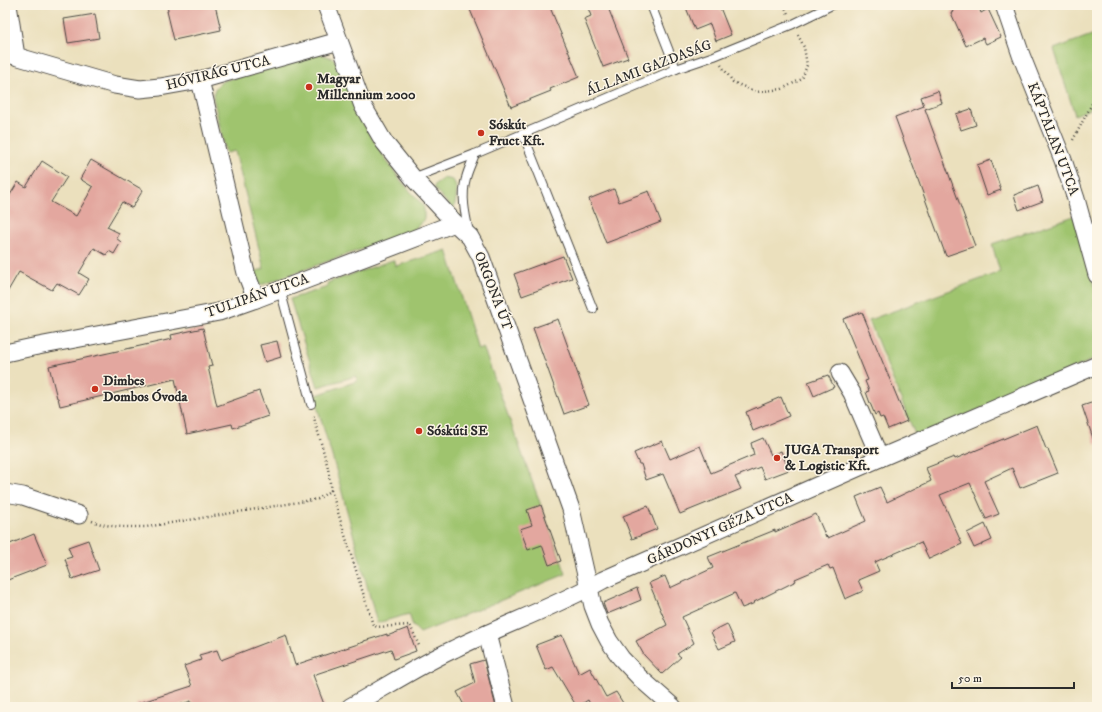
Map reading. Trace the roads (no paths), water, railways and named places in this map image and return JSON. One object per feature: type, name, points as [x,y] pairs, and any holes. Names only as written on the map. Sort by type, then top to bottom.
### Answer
[{"type":"street","points":[[8,5],[11,55]]},
{"type":"street","name":"ORGONA ÚT","points":[[326,5],[363,106],[384,142],[413,178],[455,224],[470,237],[482,257],[571,509],[597,618],[609,641],[621,658],[640,678],[673,707]]},
{"type":"street","name":"KÁPTALAN UTCA","points":[[1004,5],[1021,55],[1063,160],[1076,199],[1097,275]]},
{"type":"street","name":"HÓVIRÁG UTCA","points":[[11,55],[115,86],[140,89],[200,80],[338,41]]},
{"type":"street","points":[[200,80],[246,273],[256,299]]},
{"type":"street","name":"TULIPÁN UTCA","points":[[5,353],[219,312],[455,224]]},
{"type":"street","name":"GÁRDONYI GÉZA UTCA","points":[[350,707],[452,650],[576,596],[603,580],[880,458],[1097,365]]},
{"type":"street","points":[[840,372],[852,393],[880,458]]},
{"type":"street","points":[[5,493],[23,496],[79,515]]},
{"type":"street","points":[[487,634],[506,707]]},
{"type":"lane","points":[[651,5],[676,69]]},
{"type":"lane","name":"ÁLLAMI GAZDASÁG","points":[[413,178],[475,154],[676,69],[714,56],[793,24],[832,5]]},
{"type":"lane","points":[[523,134],[593,309]]},
{"type":"lane","points":[[470,237],[464,212],[463,194],[466,177],[475,154]]},
{"type":"lane","points":[[280,289],[310,404]]},
{"type":"place","name":"Magyar Millennium 2000","points":[[309,87]]},
{"type":"place","name":"Sóskút Fruct Kft.","points":[[481,133]]},
{"type":"place","name":"Dimbes Dombos Óvoda","points":[[95,389]]},
{"type":"place","name":"Sóskúti SE","points":[[419,431]]},
{"type":"place","name":"JUGA Transport & Logistic Kft.","points":[[777,458]]}]
